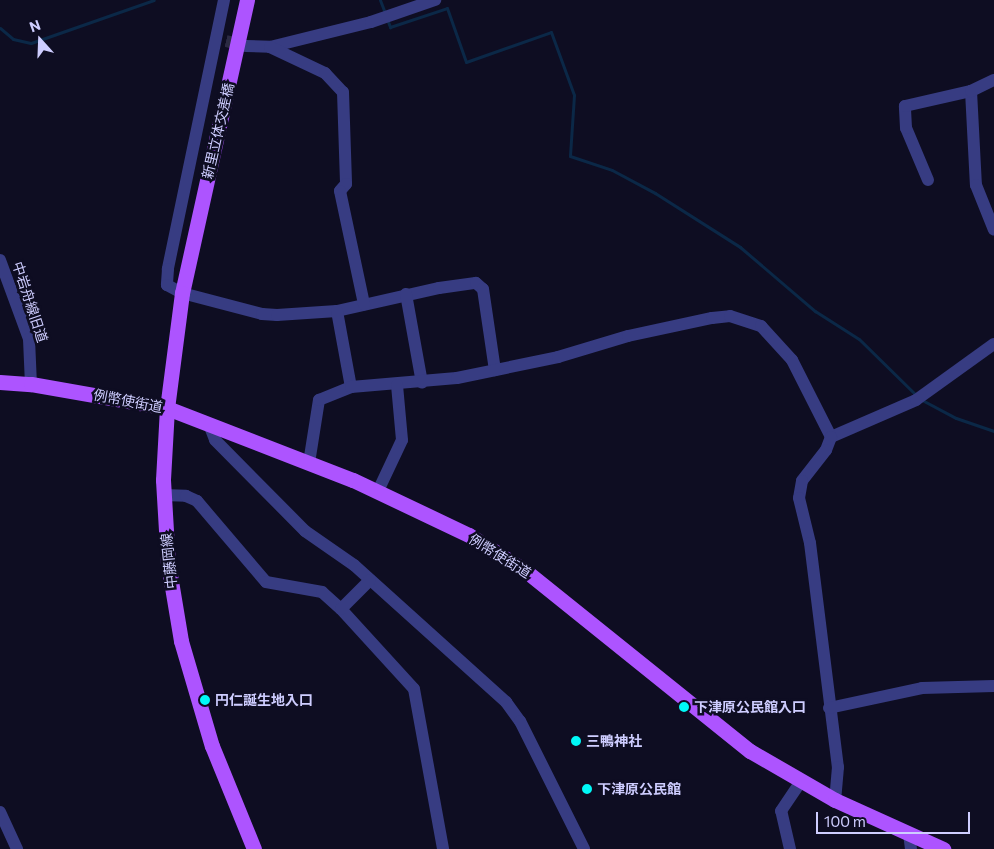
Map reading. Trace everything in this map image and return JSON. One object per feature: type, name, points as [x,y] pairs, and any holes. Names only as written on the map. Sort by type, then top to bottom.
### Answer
[{"type":"main road","name":"新里立体交差橋","points":[[188,261],[247,0]]},
{"type":"main road","name":"中藤岡線","points":[[188,261],[166,408],[163,495],[169,573],[181,641],[212,746],[254,849]]},
{"type":"main road","name":"例幣使街道","points":[[0,382],[31,384],[166,408],[309,462],[378,492],[505,557],[750,751],[835,800],[943,849]]},
{"type":"street","points":[[224,0],[221,40],[168,269],[167,285],[182,293],[262,314],[337,311],[406,294],[461,284],[482,286],[495,370]]},
{"type":"street","points":[[246,46],[270,47],[371,22],[435,0]]},
{"type":"street","points":[[270,47],[325,73],[343,92],[346,184],[340,191],[364,304]]},
{"type":"street","points":[[928,180],[908,134],[905,106],[971,91],[994,80]]},
{"type":"street","points":[[971,91],[976,185],[994,230]]},
{"type":"street","name":"中岩舟線旧道","points":[[0,260],[29,339],[31,384]]},
{"type":"street","points":[[406,294],[422,383]]},
{"type":"street","points":[[337,311],[351,387]]},
{"type":"street","points":[[309,462],[319,400],[351,387],[422,383],[495,370],[712,318],[730,316],[746,319],[772,336],[792,360],[831,437]]},
{"type":"street","points":[[835,800],[838,767],[829,708],[810,543],[799,491],[802,481],[826,450],[831,437],[916,400],[994,344]]},
{"type":"street","points":[[378,492],[402,440],[396,385]]},
{"type":"street","points":[[209,424],[214,440],[305,531],[344,557],[506,702],[520,720],[584,849]]},
{"type":"street","points":[[163,495],[186,496],[197,501],[266,582],[314,588],[341,609],[414,689],[443,849]]},
{"type":"street","points":[[341,609],[370,580]]},
{"type":"street","points":[[829,708],[922,688],[994,686]]},
{"type":"street","points":[[790,849],[781,811],[801,782]]},
{"type":"street","points":[[0,812],[17,849]]},
{"type":"street","points":[[909,833],[910,849]]},
{"type":"waterway","points":[[0,28],[13,39],[31,43],[154,0]]},
{"type":"waterway","points":[[380,0],[385,13]]},
{"type":"waterway","points":[[387,19],[390,27],[447,8],[466,62],[551,32],[574,95],[570,156],[612,170],[655,193],[740,247],[815,311],[859,339],[917,396]]},
{"type":"waterway","points":[[922,400],[956,418],[994,431]]},
{"type":"tunnel","points":[[226,41],[246,46]]},
{"type":"place","name":"円仁誕生地入口","points":[[205,700]]},
{"type":"place","name":"下津原公民館入口","points":[[684,707]]},
{"type":"place","name":"三鴨神社","points":[[576,741]]},
{"type":"place","name":"下津原公民館","points":[[587,789]]}]
